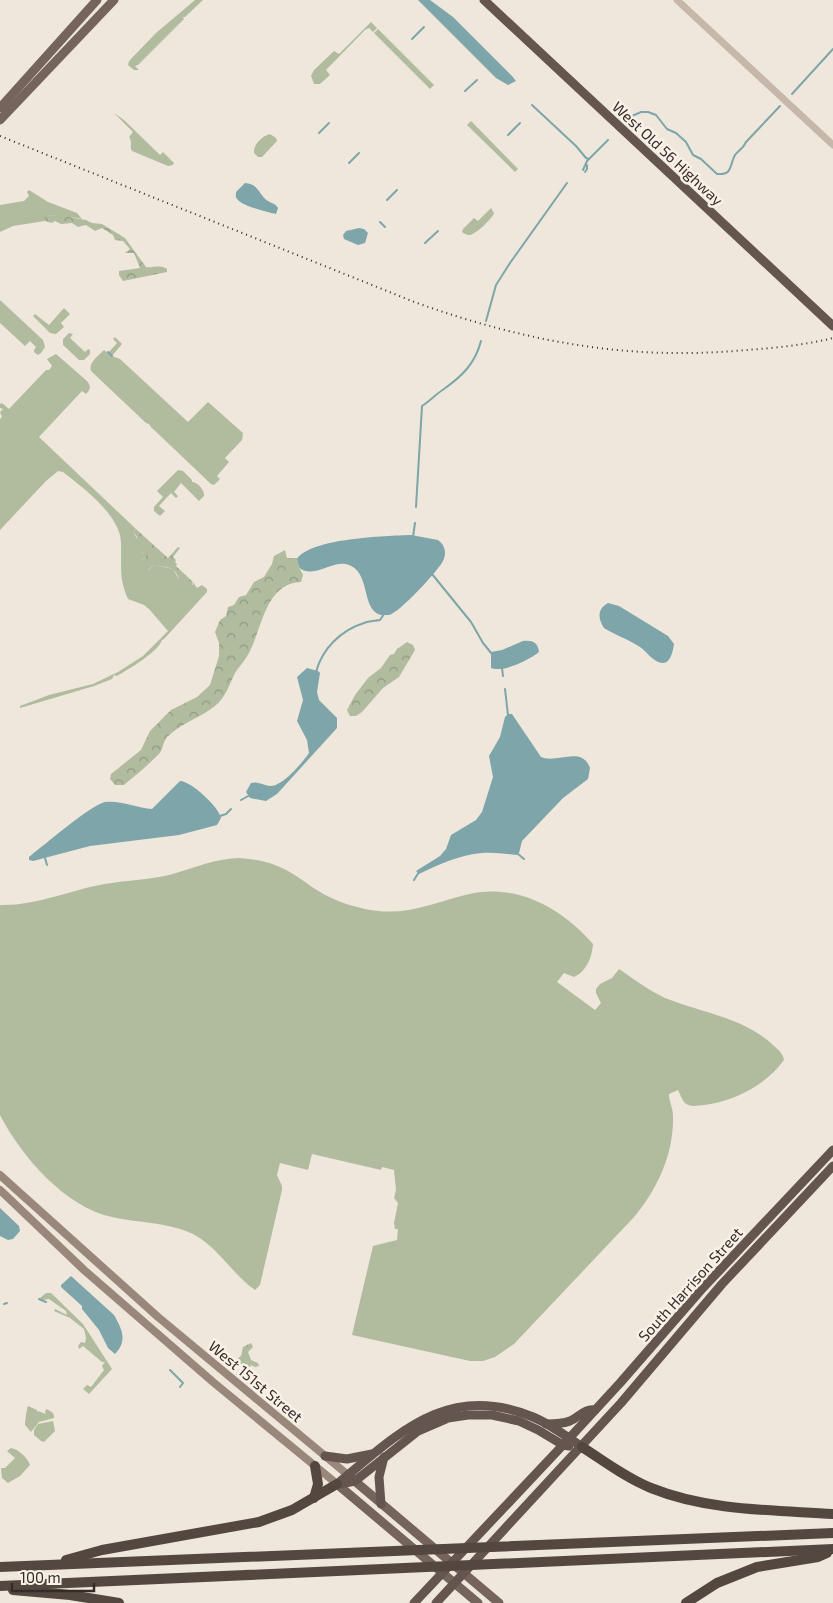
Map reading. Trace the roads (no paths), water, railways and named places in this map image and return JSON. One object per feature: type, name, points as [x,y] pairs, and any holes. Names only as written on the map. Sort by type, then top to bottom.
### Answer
[{"type":"highway","name":"West Old 56 Highway","points":[[484,0],[833,326]]},
{"type":"highway","name":"South Harrison Street","points":[[414,1603],[566,1442],[701,1290],[833,1150]]},
{"type":"highway","name":"South Harrison Street","points":[[436,1603],[582,1447],[637,1386],[722,1284],[833,1166]]},
{"type":"highway","points":[[351,1478],[375,1453],[412,1424],[426,1417],[457,1408],[490,1406],[520,1412],[546,1424],[566,1442]]},
{"type":"highway","points":[[546,1424],[567,1422],[587,1410],[595,1410]]},
{"type":"highway","points":[[48,1565],[102,1550],[259,1522],[292,1510],[351,1478],[384,1457],[418,1431],[448,1418],[468,1415],[492,1415],[519,1421],[582,1447],[634,1480],[685,1500],[703,1504],[833,1514]]},
{"type":"highway","points":[[325,1456],[347,1459],[375,1453]]},
{"type":"highway","points":[[381,1504],[379,1476],[384,1457]]},
{"type":"highway","points":[[314,1498],[318,1484],[315,1466]]},
{"type":"highway","points":[[0,1567],[833,1533]]},
{"type":"highway","points":[[0,1586],[833,1550]]},
{"type":"highway","points":[[686,1603],[717,1583],[756,1567],[818,1557],[833,1550]]},
{"type":"highway","points":[[0,1589],[70,1595],[119,1603]]},
{"type":"main road","points":[[0,120],[3,109],[97,0]]},
{"type":"main road","points":[[3,109],[114,0]]},
{"type":"main road","name":"West 151st Street","points":[[0,1175],[158,1317],[500,1603]]},
{"type":"main road","name":"West 151st Street","points":[[0,1190],[84,1270],[213,1382],[478,1603]]},
{"type":"street","points":[[677,0],[833,146]]},
{"type":"water","points":[[418,0],[430,0],[453,17],[516,81],[508,85],[496,78]]},
{"type":"water","points":[[245,183],[253,185],[265,199],[276,205],[278,208],[276,214],[250,207],[238,200],[236,192]]},
{"type":"water","points":[[359,228],[364,229],[368,233],[365,243],[358,245],[344,239],[343,235],[346,231]]},
{"type":"water","points":[[411,535],[438,540],[444,547],[444,558],[440,566],[418,591],[394,613],[389,615],[381,615],[370,606],[363,581],[354,568],[346,564],[340,564],[309,572],[299,567],[297,559],[305,552],[333,542],[368,537]]},
{"type":"water","points":[[608,603],[619,606],[668,636],[674,644],[668,661],[660,663],[640,647],[604,628],[600,611]]},
{"type":"water","points":[[523,641],[534,642],[539,652],[523,662],[509,667],[502,669],[491,668],[491,652],[502,650]]},
{"type":"water","points":[[307,668],[320,673],[317,692],[319,700],[337,718],[337,728],[277,794],[266,801],[250,798],[246,792],[251,783],[270,786],[280,783],[297,768],[309,753],[307,740],[297,721],[303,700],[297,677]]},
{"type":"water","points":[[508,714],[512,714],[541,757],[547,759],[575,756],[586,761],[590,768],[588,779],[563,798],[522,841],[517,855],[474,854],[450,860],[419,874],[416,871],[440,856],[446,849],[451,835],[476,820],[482,812],[493,777],[489,756],[500,737],[505,717]]},
{"type":"water","points":[[180,781],[191,785],[210,801],[221,818],[217,825],[179,835],[90,846],[33,861],[29,860],[29,857],[78,818],[98,805],[105,802],[117,802],[152,809]]},
{"type":"water","points":[[0,1208],[19,1226],[20,1231],[13,1239],[8,1240],[0,1236]]},
{"type":"water","points":[[71,1276],[114,1315],[121,1330],[123,1340],[115,1354],[108,1348],[99,1330],[82,1309],[82,1306],[61,1287]]},
{"type":"waterway","points":[[412,39],[424,27]]},
{"type":"waterway","points":[[792,94],[833,49]]},
{"type":"waterway","points":[[465,91],[477,80]]},
{"type":"waterway","points":[[532,105],[589,159]]},
{"type":"waterway","points":[[632,116],[641,112],[656,115],[667,129],[676,133],[686,142],[693,155],[701,159],[717,174],[722,174],[730,169],[735,155],[780,106]]},
{"type":"waterway","points":[[319,133],[329,123]]},
{"type":"waterway","points":[[508,135],[520,123]]},
{"type":"waterway","points":[[583,170],[587,161],[608,140]]},
{"type":"waterway","points":[[349,163],[359,153]]},
{"type":"waterway","points":[[585,172],[587,165]]},
{"type":"waterway","points":[[486,321],[496,285],[567,183]]},
{"type":"waterway","points":[[387,200],[397,190]]},
{"type":"waterway","points":[[380,222],[385,227]]},
{"type":"waterway","points":[[425,243],[438,231]]},
{"type":"waterway","points":[[416,507],[422,406],[467,369],[481,341]]},
{"type":"waterway","points":[[108,352],[112,356]]},
{"type":"waterway","points":[[413,537],[415,523]]},
{"type":"waterway","points":[[432,574],[471,622],[492,654]]},
{"type":"waterway","points":[[316,672],[328,648],[340,636],[356,626],[380,620],[384,614]]},
{"type":"waterway","points":[[502,668],[503,676]]},
{"type":"waterway","points":[[505,689],[508,715]]},
{"type":"waterway","points":[[241,800],[250,795]]},
{"type":"waterway","points":[[220,816],[226,814],[231,809]]},
{"type":"waterway","points":[[518,854],[524,859]]},
{"type":"waterway","points":[[45,858],[47,865]]},
{"type":"waterway","points":[[414,880],[419,872]]},
{"type":"waterway","points":[[39,1299],[46,1302]]},
{"type":"waterway","points":[[170,1370],[183,1383],[180,1387]]},
{"type":"railway","points":[[0,136],[417,303],[458,317],[539,338],[579,345],[661,353],[703,353],[768,348],[833,338]]}]
